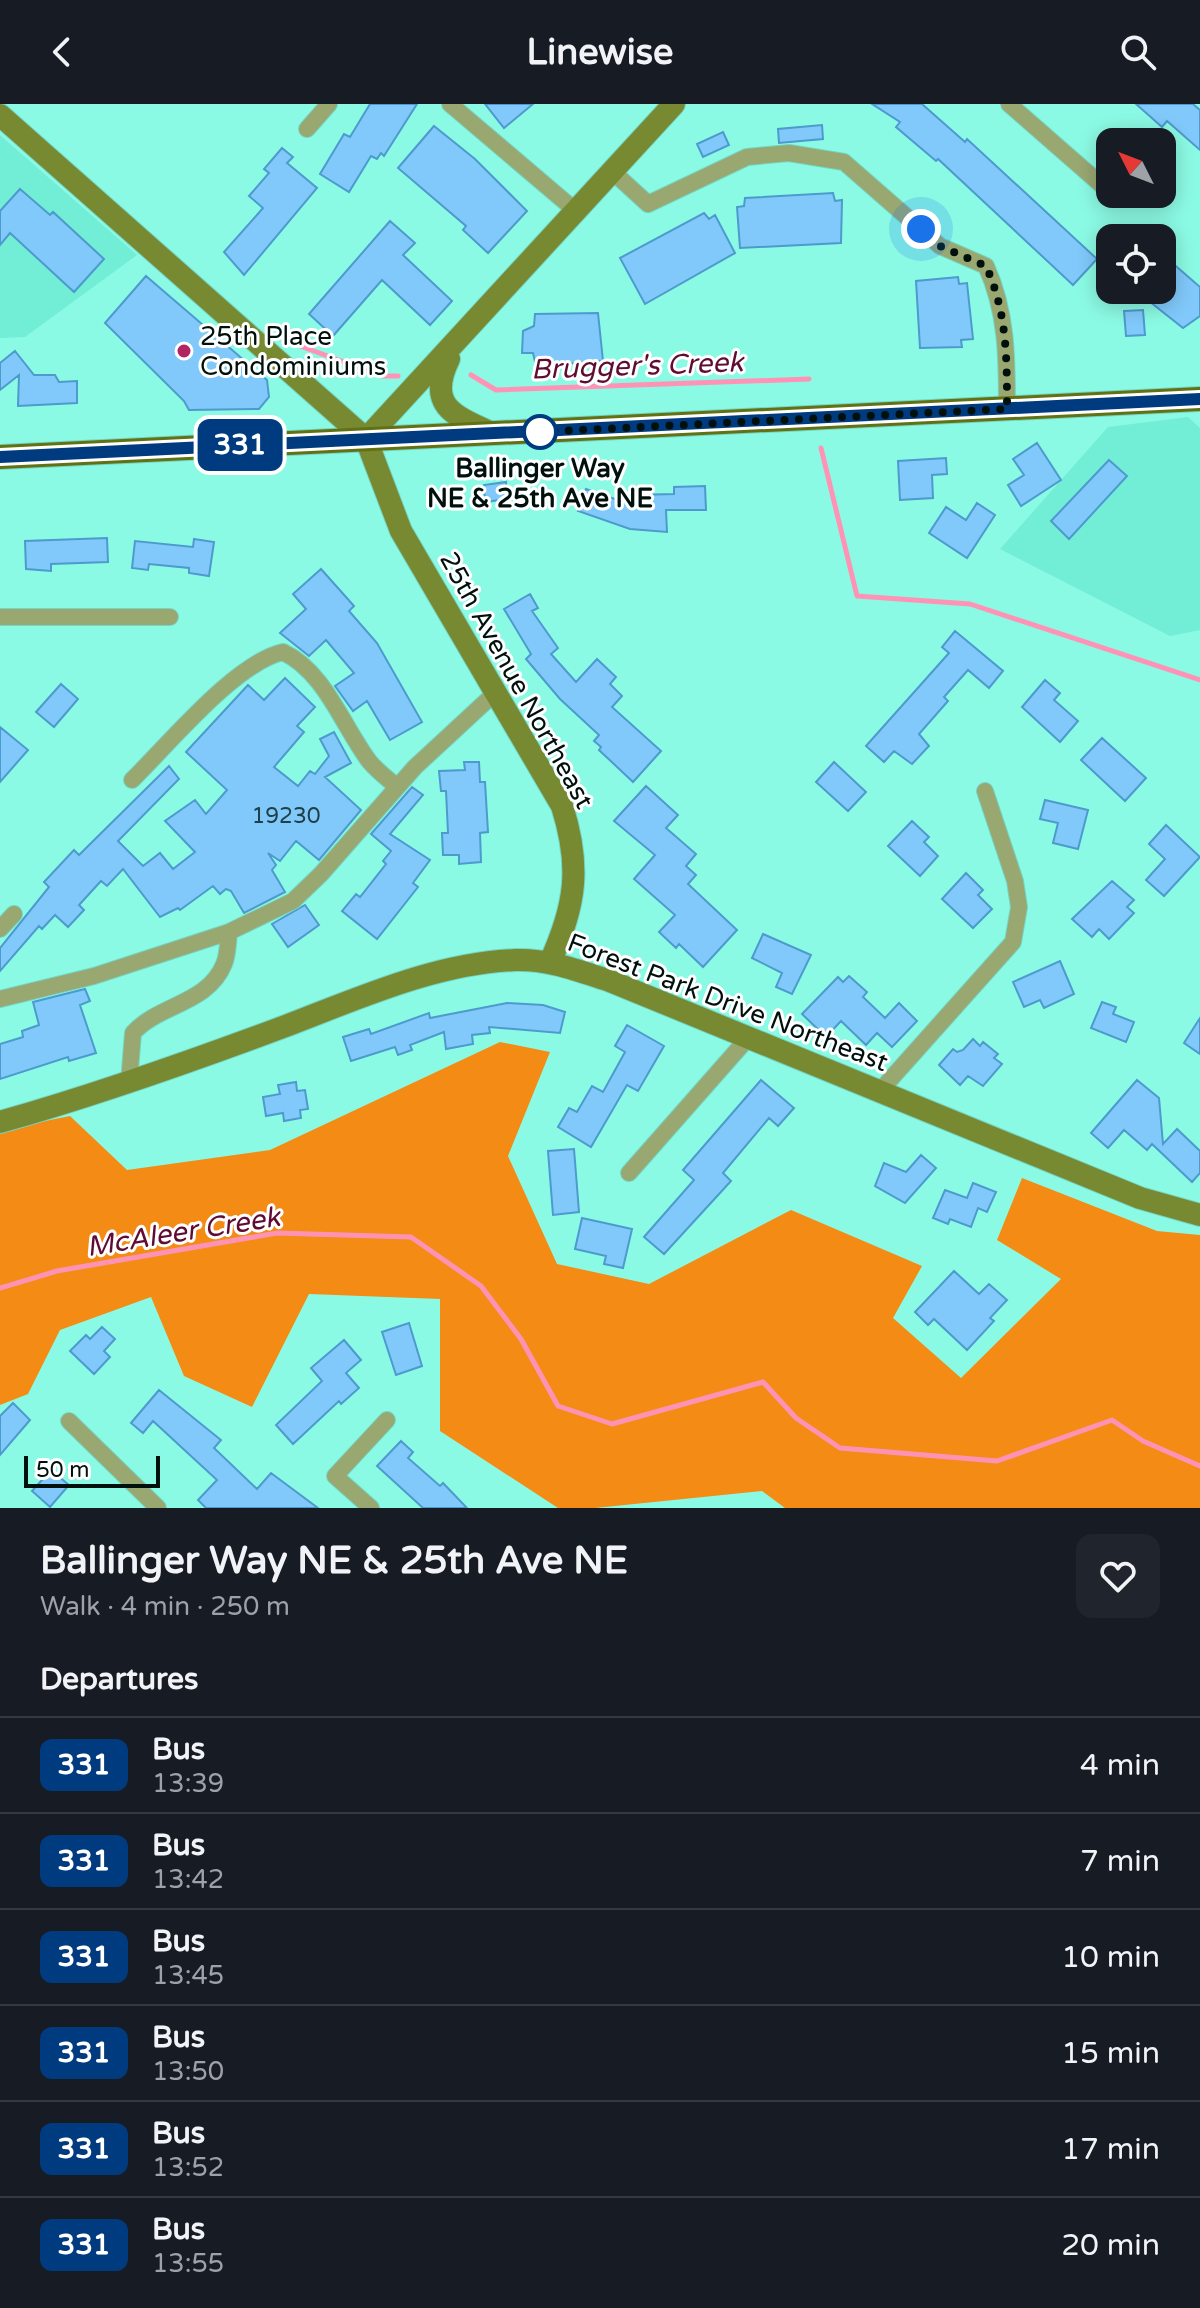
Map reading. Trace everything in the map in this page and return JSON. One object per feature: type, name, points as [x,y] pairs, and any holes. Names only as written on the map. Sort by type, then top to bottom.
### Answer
[{"type":"main road","points":[[0,457],[1200,399]]},
{"type":"street","points":[[307,129],[329,104]]},
{"type":"street","points":[[450,104],[577,212]]},
{"type":"street","points":[[366,439],[674,104]]},
{"type":"street","points":[[1009,104],[1096,180]]},
{"type":"street","name":"25th Avenue Northeast","points":[[0,115],[366,439],[401,531],[562,806],[572,839],[575,875],[569,920],[550,962]]},
{"type":"street","points":[[613,172],[648,204],[747,157],[789,153],[844,162],[940,246],[986,266],[1000,298],[1007,354],[1007,409]]},
{"type":"street","points":[[458,340],[438,381],[440,396],[462,419],[494,434]]},
{"type":"street","points":[[0,617],[170,617]]},
{"type":"street","points":[[132,780],[262,657],[283,652],[296,658],[336,706],[372,764],[397,787]]},
{"type":"street","points":[[0,999],[94,976],[229,932],[293,901],[397,787],[495,693]]},
{"type":"street","points":[[880,1091],[1013,942],[1019,907],[1015,881],[985,791]]},
{"type":"street","points":[[0,929],[14,914]]},
{"type":"street","points":[[129,1082],[133,1033],[153,1017],[196,997],[210,984],[224,964],[229,932]]},
{"type":"street","name":"Forest Park Drive Northeast","points":[[0,1122],[129,1082],[387,987],[452,970],[499,963],[550,962],[610,981],[1140,1198],[1200,1215]]},
{"type":"street","points":[[629,1173],[748,1038]]},
{"type":"street","points":[[371,1508],[335,1476],[387,1420]]},
{"type":"street","points":[[69,1421],[158,1508]]},
{"type":"shaded area","points":[[0,135],[137,255],[25,337],[0,338]]},
{"type":"shaded area","points":[[1188,417],[1200,428],[1200,630],[1170,636],[1000,549],[1108,427]]},
{"type":"shaded area","points":[[500,1042],[550,1052],[508,1156],[557,1264],[649,1284],[791,1210],[922,1266],[893,1318],[961,1378],[1061,1279],[997,1240],[1022,1178],[1157,1231],[1200,1235],[1200,1508],[785,1508],[762,1491],[595,1508],[558,1508],[440,1431],[440,1299],[309,1294],[252,1407],[184,1376],[151,1297],[60,1330],[28,1394],[0,1405],[0,1130],[70,1116],[127,1170],[270,1150]]},
{"type":"building","points":[[370,104],[417,104],[384,156],[381,153],[377,159],[371,156],[349,192],[320,174],[344,134],[350,137]]},
{"type":"building","points":[[485,104],[533,104],[504,128]]},
{"type":"building","points":[[872,104],[922,104],[965,142],[967,139],[1096,260],[1073,285],[938,159],[936,161],[896,127],[900,122]]},
{"type":"building","points":[[1136,104],[1193,104],[1200,110],[1200,150],[1167,121],[1162,127]]},
{"type":"building","points":[[822,125],[823,139],[779,143],[778,129]]},
{"type":"building","points":[[434,126],[475,159],[527,211],[488,253],[463,230],[466,226],[398,168]]},
{"type":"building","points":[[723,132],[729,145],[703,157],[697,144]]},
{"type":"building","points":[[282,148],[293,157],[287,163],[317,188],[244,275],[224,252],[263,208],[249,196],[269,173],[264,169]]},
{"type":"building","points":[[20,189],[50,215],[53,212],[104,259],[74,292],[10,233],[0,245],[0,211]]},
{"type":"building","points":[[833,193],[835,201],[842,200],[841,243],[740,248],[737,207],[744,206],[745,198]]},
{"type":"building","points":[[704,213],[709,219],[715,215],[735,253],[645,304],[620,258]]},
{"type":"building","points":[[390,221],[415,243],[403,255],[452,301],[430,325],[382,280],[333,336],[309,314]]},
{"type":"building","points":[[1176,266],[1200,287],[1200,316],[1183,328],[1153,304],[1176,304]]},
{"type":"building","name":"25th Place Condominiums","points":[[146,276],[267,380],[269,397],[259,409],[189,410],[184,401],[105,323]]},
{"type":"building","points":[[958,277],[959,284],[967,283],[973,339],[961,340],[962,347],[920,348],[916,281]]},
{"type":"building","points":[[1143,310],[1145,335],[1126,336],[1124,311]]},
{"type":"building","points":[[598,313],[603,361],[536,366],[533,353],[522,353],[523,331],[534,326],[535,314]]},
{"type":"building","points":[[15,351],[34,375],[55,375],[59,382],[77,381],[77,403],[18,406],[19,375],[0,390],[0,363]]},
{"type":"building","points":[[1037,443],[1061,480],[1021,506],[1008,485],[1024,475],[1013,459]]},
{"type":"building","points":[[946,458],[947,474],[932,475],[933,498],[900,500],[898,461]]},
{"type":"building","points":[[1109,460],[1127,476],[1069,539],[1051,521]]},
{"type":"building","points":[[506,482],[507,499],[485,502],[484,485]]},
{"type":"building","points":[[705,486],[706,510],[666,510],[667,532],[630,529],[578,511],[586,489],[635,506],[634,495],[674,494],[674,487]]},
{"type":"building","points":[[977,503],[995,515],[967,558],[929,533],[946,507],[966,520]]},
{"type":"building","points":[[107,538],[108,562],[51,564],[51,571],[26,569],[25,541]]},
{"type":"building","points":[[194,539],[214,542],[209,576],[189,573],[189,568],[149,564],[148,570],[132,568],[135,541],[193,547]]},
{"type":"building","points":[[321,569],[354,606],[349,611],[377,643],[422,722],[390,740],[367,701],[353,711],[335,686],[354,673],[326,640],[309,656],[280,633],[306,609],[293,594]]},
{"type":"building","points":[[530,594],[538,608],[532,611],[558,648],[551,654],[576,682],[597,659],[616,677],[610,684],[622,696],[612,707],[661,751],[633,782],[599,750],[601,747],[594,741],[599,735],[560,699],[526,659],[531,654],[504,609]]},
{"type":"building","points":[[955,631],[1003,671],[989,688],[968,670],[944,697],[948,701],[919,734],[929,746],[912,764],[894,751],[884,762],[866,746],[949,653],[942,647]]},
{"type":"building","points":[[285,678],[315,707],[297,726],[304,732],[274,767],[298,786],[310,771],[315,774],[329,756],[320,739],[334,732],[351,763],[325,777],[361,810],[319,860],[296,841],[280,861],[268,853],[276,865],[272,870],[285,892],[244,913],[231,891],[226,889],[220,894],[213,886],[180,910],[178,908],[160,917],[123,869],[107,886],[101,881],[79,905],[84,910],[68,927],[55,915],[42,929],[39,926],[0,971],[0,948],[49,887],[44,882],[74,850],[79,855],[169,766],[179,779],[118,841],[143,866],[160,853],[173,869],[195,852],[165,821],[195,800],[206,814],[227,790],[186,752],[248,685],[264,700]]},
{"type":"building","points":[[1045,680],[1060,693],[1054,700],[1078,721],[1060,742],[1022,707]]},
{"type":"building","points":[[61,684],[78,699],[54,727],[36,712]]},
{"type":"building","points":[[0,727],[28,750],[0,782]]},
{"type":"building","points":[[1102,738],[1146,778],[1125,801],[1081,760]]},
{"type":"building","points":[[464,762],[479,762],[480,782],[485,782],[488,832],[480,833],[481,862],[459,864],[459,855],[443,855],[442,833],[448,833],[446,791],[441,791],[439,771],[465,770]]},
{"type":"building","points":[[834,762],[866,792],[848,811],[816,782]]},
{"type":"building","points":[[646,786],[678,815],[666,828],[696,854],[686,866],[696,875],[688,884],[737,930],[703,967],[679,944],[676,948],[659,932],[675,915],[634,879],[655,855],[614,821]]},
{"type":"building","points":[[412,787],[423,795],[390,834],[430,860],[413,883],[418,887],[377,939],[342,911],[356,894],[360,897],[386,864],[383,861],[391,851],[371,834]]},
{"type":"building","points":[[1045,800],[1088,810],[1078,849],[1053,843],[1058,823],[1040,819]]},
{"type":"building","points":[[912,821],[929,837],[924,842],[938,856],[920,876],[888,846]]},
{"type":"building","points":[[1166,825],[1200,857],[1164,896],[1146,880],[1165,859],[1149,844]]},
{"type":"building","points":[[966,873],[983,890],[978,895],[992,909],[973,928],[942,899]]},
{"type":"building","points":[[1112,881],[1134,900],[1127,907],[1134,913],[1109,939],[1099,929],[1092,937],[1072,919]]},
{"type":"building","points":[[305,905],[319,925],[288,947],[272,924]]},
{"type":"building","points":[[763,934],[811,955],[792,994],[776,987],[782,973],[752,958]]},
{"type":"building","points":[[1060,961],[1074,994],[1044,1008],[1040,1000],[1024,1007],[1013,982]]},
{"type":"building","points":[[849,976],[867,992],[863,997],[885,1018],[899,1003],[917,1021],[892,1047],[877,1033],[866,1045],[841,1021],[826,1037],[802,1014],[838,977],[843,982]]},
{"type":"building","points":[[85,989],[90,1001],[80,1005],[96,1053],[69,1061],[68,1057],[0,1079],[0,1044],[23,1037],[22,1031],[39,1025],[33,1002]]},
{"type":"building","points":[[1102,1002],[1116,1007],[1113,1014],[1134,1022],[1126,1042],[1091,1028]]},
{"type":"building","points":[[507,1003],[543,1005],[565,1012],[560,1033],[489,1027],[490,1033],[472,1035],[473,1044],[446,1049],[444,1032],[410,1045],[412,1050],[398,1055],[395,1047],[351,1061],[343,1037],[369,1029],[371,1034],[429,1013],[430,1018]]},
{"type":"building","points":[[1200,1018],[1200,1054],[1184,1043]]},
{"type":"building","points":[[627,1025],[664,1046],[638,1091],[627,1085],[591,1147],[558,1127],[569,1108],[577,1112],[592,1086],[603,1092],[625,1052],[615,1046]]},
{"type":"building","points":[[973,1039],[980,1046],[983,1042],[998,1054],[994,1058],[1002,1064],[983,1086],[968,1076],[960,1085],[939,1065],[953,1049],[957,1052],[963,1050]]},
{"type":"building","points":[[761,1080],[794,1108],[778,1126],[769,1118],[723,1173],[731,1181],[664,1254],[644,1237],[694,1180],[683,1170]]},
{"type":"building","points":[[1137,1080],[1159,1098],[1163,1144],[1177,1129],[1200,1151],[1200,1173],[1192,1182],[1152,1144],[1147,1150],[1124,1130],[1108,1148],[1091,1133]]},
{"type":"building","points":[[296,1082],[297,1091],[305,1090],[308,1109],[300,1110],[301,1118],[284,1121],[283,1113],[266,1116],[263,1097],[280,1094],[278,1085]]},
{"type":"building","points":[[574,1149],[579,1212],[553,1215],[548,1151]]},
{"type":"building","points":[[921,1155],[936,1168],[905,1203],[875,1186],[884,1163],[906,1172]]},
{"type":"building","points":[[973,1183],[996,1192],[987,1212],[978,1208],[971,1227],[950,1219],[948,1224],[933,1218],[945,1190],[967,1198]]},
{"type":"building","points":[[582,1218],[632,1229],[623,1268],[604,1264],[606,1256],[575,1249]]},
{"type":"building","points":[[954,1271],[979,1294],[989,1284],[1007,1300],[990,1318],[994,1321],[967,1350],[934,1319],[928,1325],[915,1312]]},
{"type":"building","points":[[409,1323],[422,1366],[396,1375],[382,1332]]},
{"type":"building","points":[[102,1327],[115,1339],[104,1351],[110,1357],[94,1374],[70,1351],[86,1335],[90,1339]]},
{"type":"building","points":[[344,1340],[361,1360],[346,1373],[359,1388],[341,1404],[339,1401],[293,1444],[276,1425],[322,1381],[311,1368]]},
{"type":"building","points":[[159,1390],[221,1440],[214,1448],[257,1489],[271,1473],[318,1508],[206,1508],[198,1500],[217,1480],[153,1421],[143,1433],[131,1423]]},
{"type":"building","points":[[13,1403],[30,1420],[0,1455],[0,1416]]},
{"type":"building","points":[[401,1441],[413,1452],[408,1458],[440,1486],[443,1483],[467,1508],[423,1508],[377,1466]]},
{"type":"building","points":[[51,1470],[69,1485],[50,1507],[32,1491]]},
{"type":"waterway","name":"Brugger's Creek","points":[[284,340],[382,376],[398,376]]},
{"type":"waterway","name":"Brugger's Creek","points":[[471,375],[496,390],[809,379]]},
{"type":"waterway","name":"Brugger's Creek","points":[[821,448],[857,596],[970,604],[1200,680]]},
{"type":"waterway","name":"McAleer Creek","points":[[0,1288],[57,1271],[277,1233],[411,1237],[481,1286],[521,1339],[558,1406],[612,1424],[763,1382],[796,1418],[840,1448],[997,1461],[1112,1420],[1143,1441],[1200,1466]]},
{"type":"bus line","name":"331","points":[[0,457],[1200,399]]},
{"type":"place","name":"25th Place Condominiums","points":[[184,351]]},
{"type":"place","name":"Ballinger Way NE & 25th Ave NE","points":[[540,432]]},
{"type":"route","points":[[540,432],[1007,409],[1007,354],[1000,298],[986,266],[940,246],[921,229]]}]
